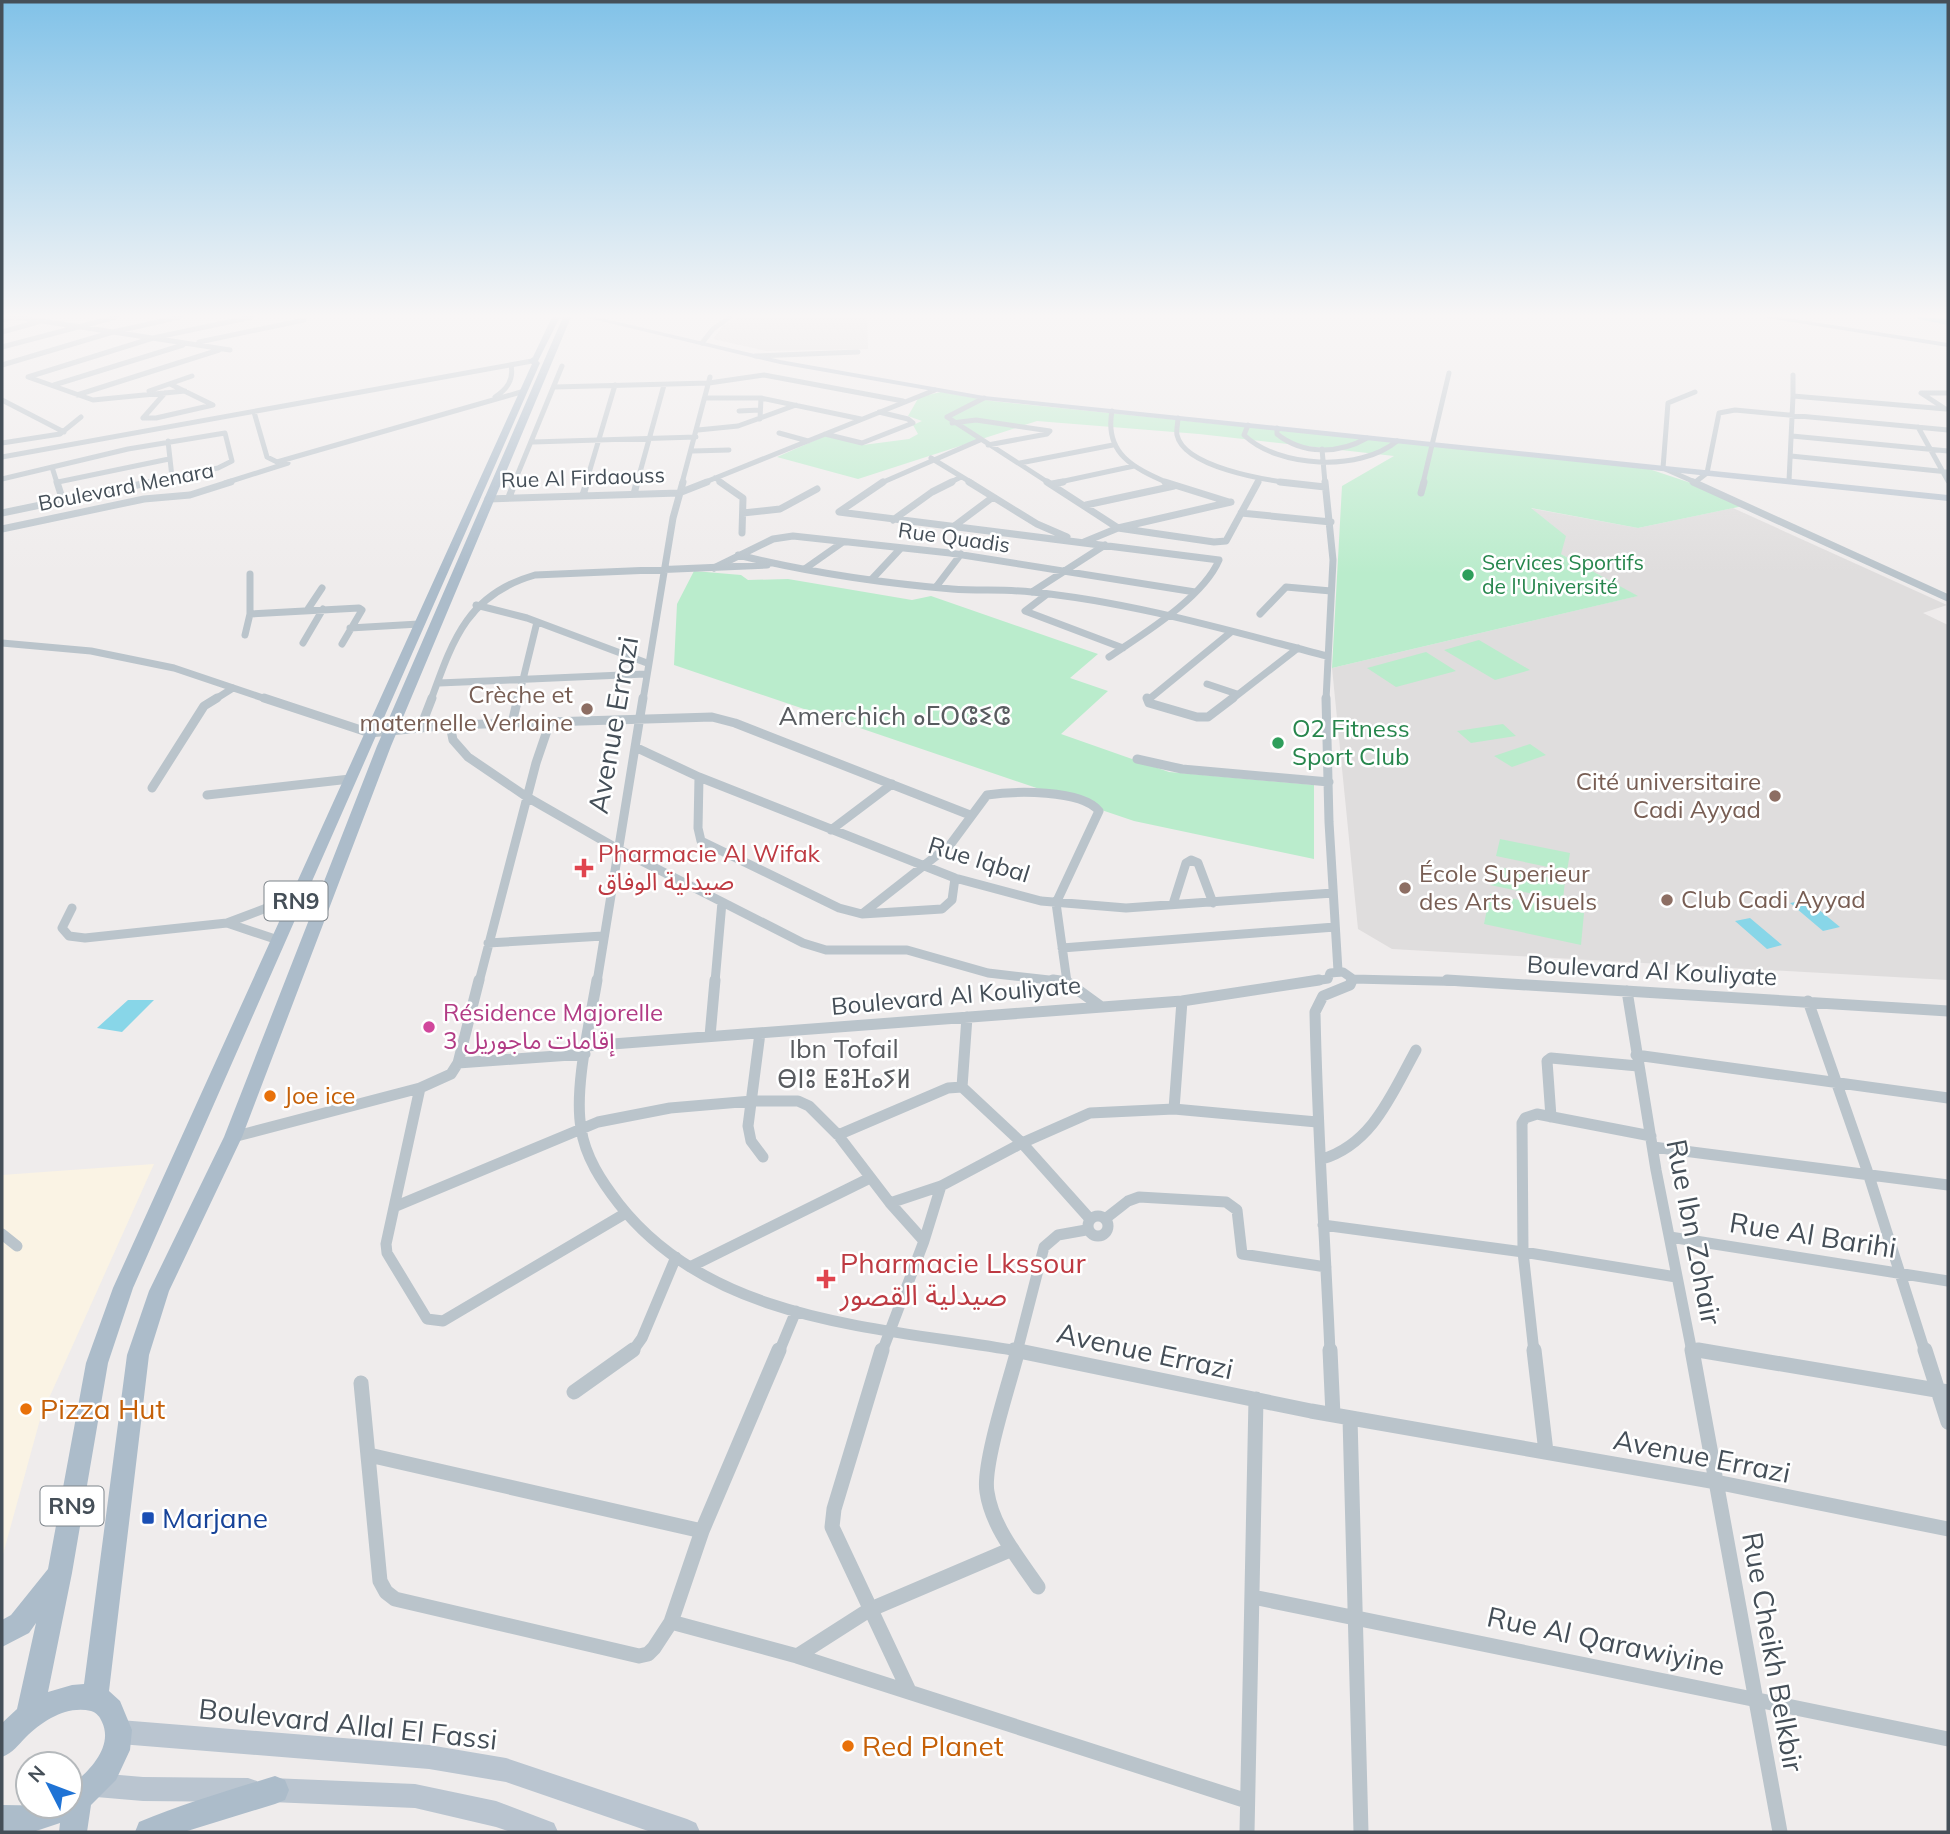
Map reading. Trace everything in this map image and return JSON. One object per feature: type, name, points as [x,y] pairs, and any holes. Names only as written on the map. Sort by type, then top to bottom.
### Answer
[{"type":"main road","name":"RN9","points":[[11,1730],[60,1573],[97,1363],[123,1288],[515,403]]},
{"type":"main road","name":"RN9","points":[[11,1730],[64,1700],[96,1699],[138,1356],[159,1291],[233,1137],[389,733],[488,499],[524,403]]},
{"type":"main road","points":[[2,1634],[20,1624],[60,1573]]},
{"type":"main road","points":[[2,1823],[34,1822],[56,1815],[87,1794],[109,1767],[117,1749],[120,1732],[116,1717],[108,1706],[96,1699]]},
{"type":"main road","points":[[149,1832],[195,1814],[275,1790]]},
{"type":"main road","points":[[73,1832],[87,1794]]},
{"type":"street","points":[[5,403],[64,432]]},
{"type":"street","points":[[157,403],[143,418],[214,405],[209,403]]},
{"type":"street","points":[[2,457],[305,403]]},
{"type":"street","name":"Boulevard Menara","points":[[2,528],[144,499],[204,492],[274,469],[290,462],[292,458],[485,403]]},
{"type":"street","points":[[509,497],[548,403]]},
{"type":"street","points":[[583,495],[610,403]]},
{"type":"street","points":[[634,494],[659,403]]},
{"type":"street","name":"Avenue Errazi","points":[[705,403],[679,493],[646,669],[585,1050],[581,1129],[593,1165],[606,1188],[626,1213],[690,1267],[725,1285],[796,1311],[888,1331],[1020,1351],[1333,1415],[1715,1482],[1948,1529]]},
{"type":"street","points":[[760,419],[761,403]]},
{"type":"street","points":[[785,403],[861,419]]},
{"type":"street","points":[[679,493],[900,403]]},
{"type":"street","points":[[974,403],[947,417],[952,423],[1020,463],[1118,528],[1221,542],[1228,539],[1259,479]]},
{"type":"street","points":[[1029,403],[1948,498]]},
{"type":"street","points":[[1421,493],[1442,403]]},
{"type":"street","points":[[1663,468],[1668,404],[1671,403]]},
{"type":"street","points":[[1789,481],[1793,403]]},
{"type":"street","points":[[1865,403],[1947,410]]},
{"type":"street","points":[[698,430],[733,427],[796,405]]},
{"type":"street","points":[[739,411],[760,410]]},
{"type":"street","points":[[1695,483],[1707,473],[1720,412],[1735,410],[1948,430]]},
{"type":"street","points":[[1112,411],[1107,426],[1113,445],[1134,466],[1174,486],[1245,506]]},
{"type":"street","points":[[254,412],[269,460],[277,462],[292,458]]},
{"type":"street","points":[[825,434],[865,443],[914,423],[878,412]]},
{"type":"street","points":[[2,443],[64,432],[81,417]]},
{"type":"street","points":[[1178,418],[1175,426],[1177,437],[1191,452],[1222,467],[1259,479],[1325,487]]},
{"type":"street","points":[[952,423],[976,420],[1050,431],[1047,434],[988,445]]},
{"type":"street","points":[[1248,425],[1244,430],[1245,437],[1259,447],[1288,456],[1322,460],[1374,456],[1390,450],[1397,441]]},
{"type":"street","points":[[1918,427],[1948,481]]},
{"type":"street","points":[[1277,428],[1277,434],[1284,440],[1322,449],[1350,447],[1367,438]]},
{"type":"street","points":[[2,479],[128,449],[223,432],[232,461],[225,466],[2,513]]},
{"type":"street","points":[[779,433],[808,441]]},
{"type":"street","points":[[1792,436],[1948,451]]},
{"type":"street","points":[[122,437],[128,449]]},
{"type":"street","points":[[533,442],[696,437]]},
{"type":"street","points":[[980,440],[931,458],[874,486],[839,512],[1219,560],[1214,573],[1195,592],[1109,657]]},
{"type":"street","points":[[168,441],[172,477]]},
{"type":"street","points":[[1020,463],[1113,445]]},
{"type":"street","points":[[1322,449],[1333,560],[1327,656],[1329,782],[1338,971]]},
{"type":"street","points":[[692,451],[729,450]]},
{"type":"street","points":[[107,454],[112,470]]},
{"type":"street","points":[[1791,456],[1945,472]]},
{"type":"street","points":[[931,458],[1037,524],[1083,542],[1118,528],[1231,502]]},
{"type":"street","points":[[58,482],[169,459]]},
{"type":"street","points":[[1052,484],[1134,466]]},
{"type":"street","points":[[52,467],[63,500]]},
{"type":"street","points":[[1663,468],[1948,598]]},
{"type":"street","points":[[893,520],[932,492],[961,477]]},
{"type":"street","points":[[715,478],[741,495],[744,503],[741,533]]},
{"type":"street","points":[[685,479],[705,482]]},
{"type":"street","points":[[1086,505],[1174,486]]},
{"type":"street","points":[[743,513],[780,509],[817,489]]},
{"type":"street","name":"Rue Al Firdaouss","points":[[488,499],[679,493]]},
{"type":"street","points":[[953,527],[993,497]]},
{"type":"street","points":[[1241,513],[1331,522]]},
{"type":"street","name":"Rue Quadis","points":[[714,568],[785,536],[961,554],[1195,592]]},
{"type":"street","points":[[806,568],[843,542]]},
{"type":"street","points":[[1032,592],[1105,545]]},
{"type":"street","points":[[873,579],[901,548]]},
{"type":"street","points":[[936,587],[961,554]]},
{"type":"street","points":[[738,555],[778,565],[873,579],[936,587],[1032,592],[1167,615],[1327,656]]},
{"type":"street","points":[[420,729],[461,627],[476,605],[497,590],[531,576],[778,565]]},
{"type":"street","points":[[245,635],[250,614],[250,573]]},
{"type":"street","points":[[308,608],[322,587]]},
{"type":"street","points":[[1260,614],[1286,587],[1331,591]]},
{"type":"street","points":[[1046,595],[1028,606],[1025,611],[1123,648]]},
{"type":"street","points":[[476,605],[537,622],[646,669]]},
{"type":"street","points":[[250,614],[308,608],[359,608],[362,610],[342,644]]},
{"type":"street","points":[[303,643],[323,609]]},
{"type":"street","points":[[512,723],[537,622]]},
{"type":"street","points":[[351,628],[419,624]]},
{"type":"street","points":[[1231,632],[1147,701],[1203,718],[1213,714],[1297,648]]},
{"type":"street","points":[[2,643],[113,654],[174,668],[370,733],[389,733],[450,724],[719,718],[970,815]]},
{"type":"street","points":[[439,682],[522,680],[646,669]]},
{"type":"street","points":[[1207,684],[1237,694]]},
{"type":"street","points":[[152,788],[204,706],[233,688]]},
{"type":"street","points":[[233,1137],[420,1088],[451,1074],[458,1063],[527,797],[550,722]]},
{"type":"street","points":[[450,724],[453,740],[468,757],[527,797],[616,848],[816,948],[907,950],[988,973],[1067,982],[1100,1006]]},
{"type":"street","name":"Rue Iqbal","points":[[635,747],[699,777],[955,878],[1056,903],[1112,908],[1333,894]]},
{"type":"street","points":[[1137,758],[1182,769],[1329,782]]},
{"type":"street","points":[[699,777],[698,828],[701,841],[839,908],[862,914],[942,909],[953,899],[955,878]]},
{"type":"street","points":[[207,795],[350,779]]},
{"type":"street","points":[[831,830],[892,784]]},
{"type":"street","points":[[862,914],[950,845],[987,795],[1009,792],[1083,799],[1098,807],[1097,816],[1056,903],[1067,982]]},
{"type":"street","points":[[1173,904],[1186,863],[1191,860],[1198,863],[1213,903]]},
{"type":"street","points":[[72,908],[62,928],[69,936],[76,937],[227,923],[298,896]]},
{"type":"street","points":[[710,1036],[722,902]]},
{"type":"street","points":[[227,923],[278,940]]},
{"type":"street","points":[[1062,947],[1335,927]]},
{"type":"street","points":[[488,943],[603,936]]},
{"type":"street","points":[[1332,983],[1350,985],[1353,979],[1338,971],[1330,974],[1332,983],[1316,1006],[1317,1122],[1322,1159],[1333,1415]]},
{"type":"street","name":"Boulevard Al Kouliyate","points":[[1353,979],[1424,979],[1948,1011]]},
{"type":"street","name":"Boulevard Al Kouliyate","points":[[458,1063],[710,1036],[1182,1001],[1332,983]]},
{"type":"street","name":"Rue Ibn Zohair","points":[[1627,991],[1637,1061],[1715,1482]]},
{"type":"street","points":[[1174,1109],[1182,1001]]},
{"type":"street","points":[[1808,1001],[1943,1391],[1948,1422]]},
{"type":"street","points":[[962,1087],[967,1017]]},
{"type":"street","points":[[760,1033],[748,1134],[763,1157]]},
{"type":"street","points":[[1322,1159],[1342,1152],[1362,1137],[1388,1100],[1416,1050]]},
{"type":"street","points":[[1550,1117],[1547,1061],[1551,1058],[1637,1061],[1948,1098]]},
{"type":"street","points":[[838,1135],[947,1088],[962,1087],[1022,1143],[1096,1235],[1107,1233],[1110,1228],[1105,1219],[1128,1201],[1139,1197],[1226,1202],[1237,1210],[1242,1254],[1326,1267]]},
{"type":"street","points":[[420,1088],[386,1244],[387,1253],[427,1319],[434,1322],[443,1321],[626,1213]]},
{"type":"street","points":[[394,1208],[598,1122],[637,1113],[752,1101],[804,1103],[838,1135],[890,1203],[924,1241]]},
{"type":"street","points":[[890,1203],[941,1186],[1022,1143],[1090,1113],[1122,1109],[1174,1109],[1317,1122]]},
{"type":"street","points":[[1546,1452],[1523,1252],[1522,1123],[1531,1115],[1550,1117],[1652,1142],[1948,1185]]},
{"type":"street","points":[[690,1267],[870,1178]]},
{"type":"street","points":[[909,1691],[838,1545],[832,1527],[834,1509],[888,1331],[924,1241],[941,1186]]},
{"type":"street","points":[[1038,1587],[1012,1549],[986,1492],[988,1468],[1020,1351],[1044,1247],[1058,1235],[1088,1224]]},
{"type":"street","points":[[1324,1225],[1523,1252],[1676,1277]]},
{"type":"street","points":[[2,1234],[17,1246]]},
{"type":"street","name":"Rue Al Barihi","points":[[1670,1237],[1948,1281]]},
{"type":"street","points":[[574,1392],[631,1353],[642,1338],[676,1257]]},
{"type":"street","points":[[361,1383],[380,1581],[386,1592],[396,1599],[639,1656],[648,1654],[654,1648],[671,1622],[702,1531],[796,1311]]},
{"type":"street","points":[[1692,1349],[1943,1391]]},
{"type":"street","points":[[1247,1832],[1256,1399]]},
{"type":"street","points":[[1350,1418],[1361,1832]]},
{"type":"street","points":[[369,1455],[702,1531]]},
{"type":"street","name":"Rue Cheikh Belkbir","points":[[1715,1482],[1780,1832]]},
{"type":"street","points":[[797,1656],[869,1610],[1012,1549]]},
{"type":"street","name":"Rue Al Qarawiyine","points":[[1253,1597],[1948,1739]]},
{"type":"street","points":[[671,1622],[797,1656],[1247,1801]]},
{"type":"street","name":"Boulevard Allal El Fassi","points":[[120,1732],[429,1756],[493,1768],[687,1832]]},
{"type":"street","points":[[87,1794],[143,1789],[275,1790],[415,1796],[496,1815],[545,1832]]},
{"type":"shaded area","points":[[1529,508],[1638,528],[1733,508],[1947,605],[1923,613],[1948,625],[1948,980],[1392,949],[1358,929],[1332,668],[1637,596],[1561,554]]},
{"type":"shaded area","points":[[154,1164],[41,1416],[2,1558],[2,1175]]},
{"type":"green space","points":[[916,403],[1008,403],[1643,467],[1700,486],[1743,506],[1638,528],[1531,508],[1566,536],[1561,554],[1638,596],[1332,668],[1342,486],[1394,456],[1199,434],[1037,421],[858,479],[777,457],[827,435],[863,445],[909,439],[918,434],[913,425],[922,421],[908,416]]},
{"type":"green space","points":[[694,571],[741,575],[748,580],[788,579],[912,600],[931,596],[1098,654],[1070,678],[1108,691],[1061,734],[1169,772],[1314,785],[1314,859],[1134,821],[674,665],[677,604]]},
{"type":"green space","points":[[1479,640],[1530,670],[1495,680],[1444,650]]},
{"type":"green space","points":[[1426,652],[1456,671],[1396,687],[1367,668]]},
{"type":"green space","points":[[1503,724],[1516,736],[1471,743],[1457,731]]},
{"type":"green space","points":[[1530,744],[1546,755],[1512,767],[1494,756]]},
{"type":"green space","points":[[1500,839],[1570,853],[1567,871],[1496,856]]},
{"type":"green space","points":[[1494,866],[1565,881],[1563,900],[1490,885]]},
{"type":"green space","points":[[1490,894],[1584,913],[1581,945],[1484,924]]},
{"type":"water","points":[[1807,900],[1840,927],[1823,931],[1790,903]]},
{"type":"water","points":[[1750,918],[1782,945],[1767,949],[1735,921]]},
{"type":"water","points":[[128,1000],[154,1000],[122,1032],[97,1028]]},
{"type":"place","name":"Services Sportifs de l'Université","points":[[1468,575]]},
{"type":"place","name":"Crèche et maternelle Verlaine","points":[[587,709]]},
{"type":"place","name":"O2 Fitness Sport Club","points":[[1278,743]]},
{"type":"place","name":"Cité universitaire Cadi Ayyad","points":[[1775,796]]},
{"type":"place","name":"Pharmacie Al Wifak صيدلية الوفاق","points":[[584,868]]},
{"type":"place","name":"École Superieur des Arts Visuels","points":[[1405,888]]},
{"type":"place","name":"Club Cadi Ayyad","points":[[1667,900]]},
{"type":"place","name":"Résidence Majorelle إقامات ماجوريل 3","points":[[429,1027]]},
{"type":"place","name":"Joe ice","points":[[270,1096]]},
{"type":"place","name":"Pharmacie Lkssour صيدلية القصور","points":[[826,1279]]},
{"type":"place","name":"Pizza Hut","points":[[26,1409]]},
{"type":"place","name":"Marjane","points":[[148,1518]]},
{"type":"place","name":"Red Planet","points":[[848,1746]]},
{"type":"district","name":"Amerchich ⴰⵎⵔⵛⵉⵛ","points":[[895,716]]},
{"type":"district","name":"Ibn Tofail ⴱⵏⵓ ⵟⵓⴼⴰⵢⵍ","points":[[844,1064]]}]
